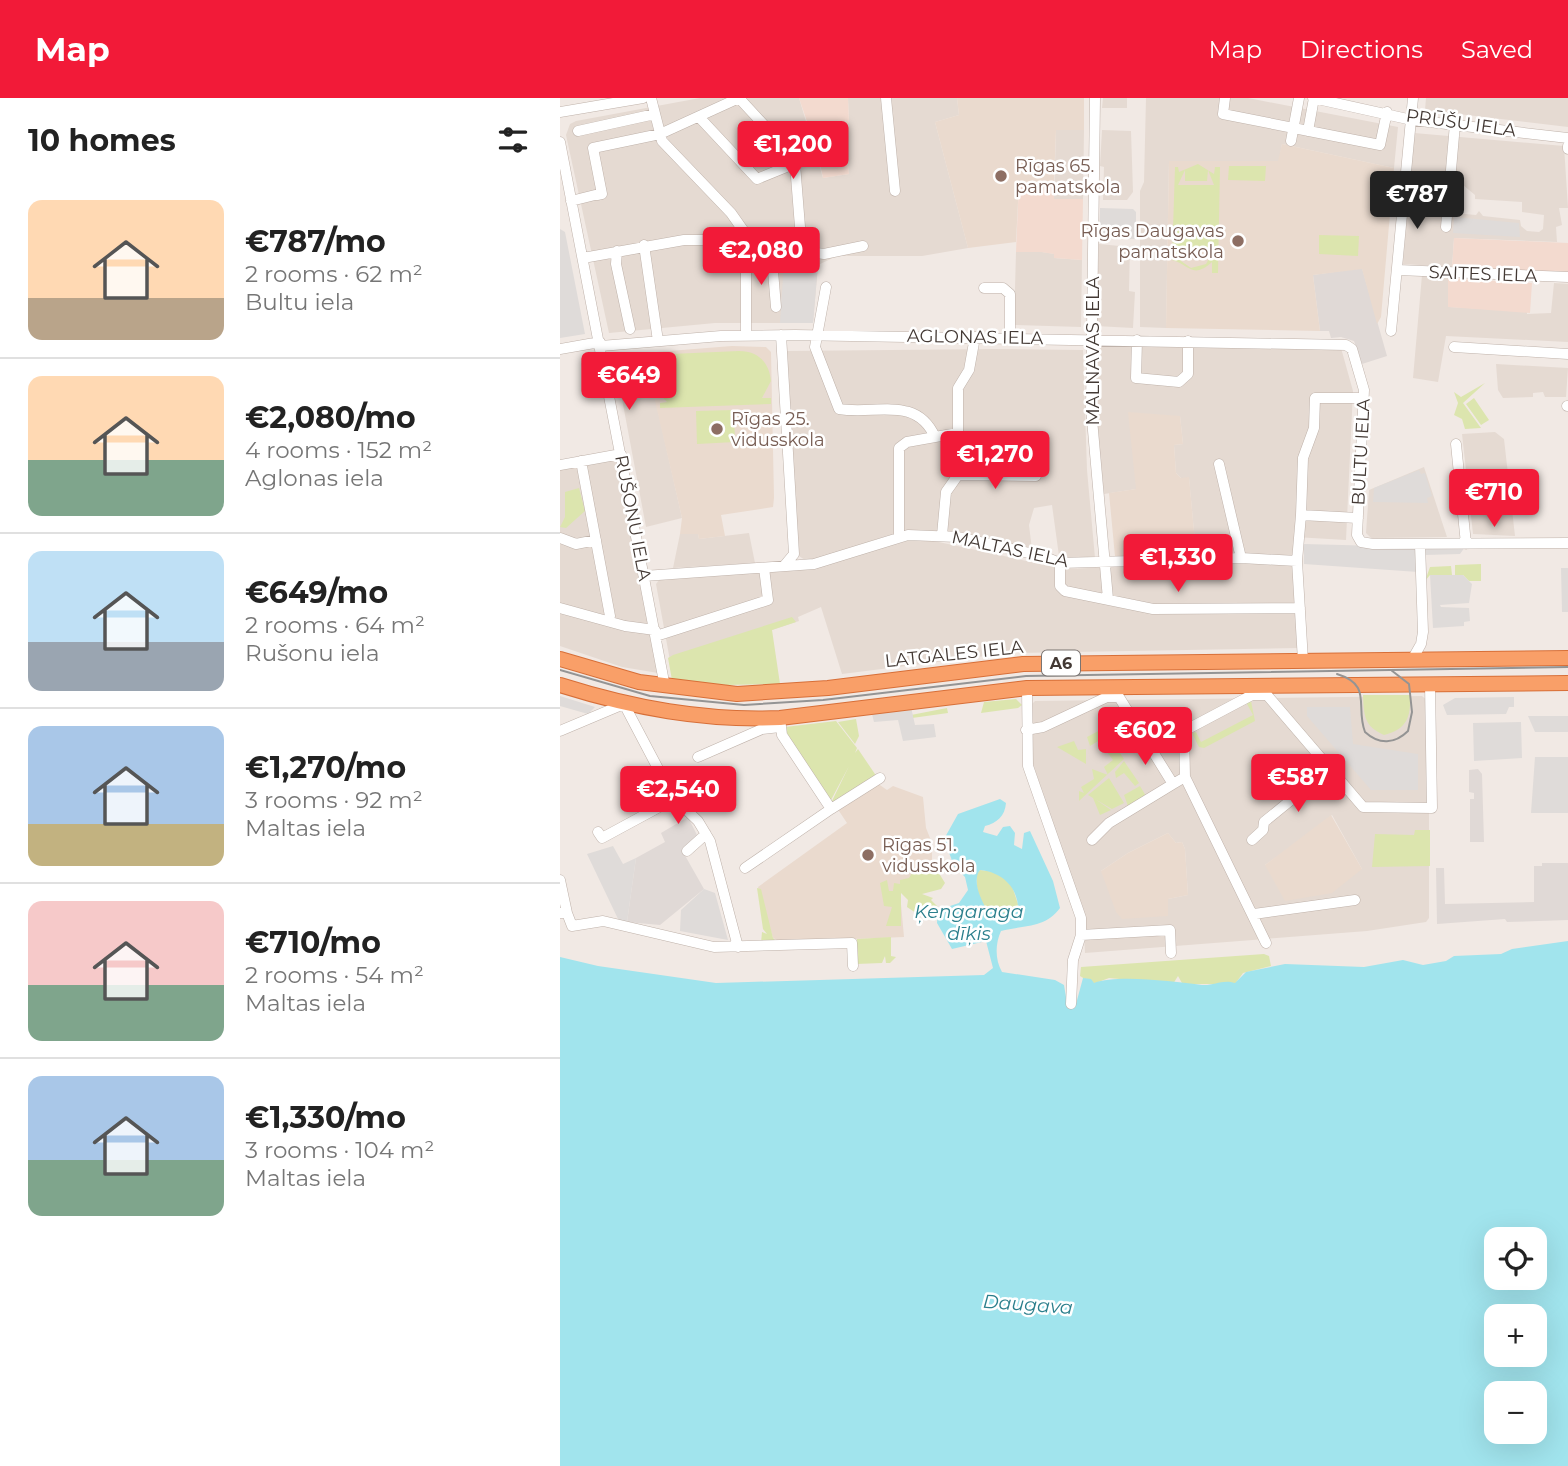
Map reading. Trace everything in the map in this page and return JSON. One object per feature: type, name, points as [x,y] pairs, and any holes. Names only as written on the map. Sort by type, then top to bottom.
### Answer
[{"type":"highway","name":"LATGALES IELA","points":[[560,659],[665,687],[712,693],[761,694],[993,667],[1568,658]]},
{"type":"highway","points":[[993,667],[995,690]]},
{"type":"highway","name":"A6","points":[[560,685],[624,704],[715,718],[780,722],[995,690],[1027,688],[1113,692],[1568,682]]},
{"type":"street","points":[[560,112],[611,101],[643,98]]},
{"type":"street","points":[[651,98],[662,141],[731,213],[748,240],[746,335]]},
{"type":"street","points":[[571,201],[602,194],[593,148],[660,134],[739,98],[786,149],[795,164],[802,252]]},
{"type":"street","points":[[886,98],[895,191]]},
{"type":"street","name":"MALNAVAS IELA","points":[[1095,98],[1091,408],[1108,599]]},
{"type":"street","points":[[1225,98],[1223,114],[1380,145],[1387,112]]},
{"type":"street","points":[[1291,141],[1299,98]]},
{"type":"street","points":[[1308,131],[1316,98]]},
{"type":"street","name":"PRŪŠU IELA","points":[[1316,98],[1387,112],[1412,120],[1568,138]]},
{"type":"street","points":[[1391,331],[1413,98]]},
{"type":"street","points":[[578,131],[655,114]]},
{"type":"street","points":[[699,117],[757,179],[818,154]]},
{"type":"street","points":[[1446,227],[1455,124]]},
{"type":"street","points":[[1568,138],[1568,146]]},
{"type":"street","name":"RUŠONU IELA","points":[[560,142],[665,687]]},
{"type":"street","points":[[583,258],[644,245],[703,239],[748,240],[771,247],[824,254],[863,246]]},
{"type":"street","points":[[644,245],[657,341]]},
{"type":"street","points":[[771,247],[776,307]]},
{"type":"street","points":[[617,251],[616,264],[630,329]]},
{"type":"street","name":"SAITES IELA","points":[[1398,270],[1568,277]]},
{"type":"street","points":[[826,286],[816,335],[817,355],[839,409],[913,411],[925,418],[935,437]]},
{"type":"street","points":[[984,288],[1003,288],[1010,294],[1010,338]]},
{"type":"street","name":"AGLONAS IELA","points":[[560,349],[746,335],[1092,339],[1350,346]]},
{"type":"street","points":[[781,335],[794,554],[783,566]]},
{"type":"street","points":[[942,535],[946,492],[958,475],[958,388],[969,370],[975,337]]},
{"type":"street","points":[[1137,340],[1136,378],[1179,382],[1188,374],[1188,341]]},
{"type":"street","name":"BULTU IELA","points":[[1350,346],[1363,385],[1358,518]]},
{"type":"street","points":[[1454,346],[1568,354]]},
{"type":"street","points":[[1303,661],[1297,561],[1303,458],[1314,428],[1315,398],[1363,398]]},
{"type":"street","points":[[899,536],[899,448],[907,442],[958,433]]},
{"type":"street","points":[[1456,444],[1466,544]]},
{"type":"street","points":[[560,465],[621,454]]},
{"type":"street","points":[[581,461],[610,616],[608,621]]},
{"type":"street","points":[[958,475],[1036,476],[1036,464]]},
{"type":"street","points":[[1219,464],[1241,558]]},
{"type":"street","points":[[1301,515],[1358,518],[1358,539],[1365,544],[1568,543]]},
{"type":"street","name":"MALTAS IELA","points":[[644,576],[807,565],[899,536],[942,535],[1043,556],[1060,563],[1241,558],[1297,561]]},
{"type":"street","points":[[560,538],[576,544],[596,540]]},
{"type":"street","points":[[1412,660],[1421,640],[1420,544]]},
{"type":"street","points":[[794,554],[807,565]]},
{"type":"street","points":[[1060,563],[1060,586],[1065,591],[1153,609],[1300,608]]},
{"type":"street","points":[[560,608],[655,633],[768,600],[764,568]]},
{"type":"street","points":[[1421,640],[1432,652],[1451,660]]},
{"type":"street","points":[[1151,749],[1260,690],[1363,807],[1432,808],[1430,684]]},
{"type":"street","points":[[1027,688],[1028,766],[1078,906],[1081,935],[1073,960],[1071,1003]]},
{"type":"street","points":[[1026,730],[1043,727],[1113,692],[1119,696],[1173,784]]},
{"type":"street","points":[[560,730],[624,704],[674,799],[706,834],[738,947]]},
{"type":"street","points":[[698,757],[780,722],[831,809]]},
{"type":"street","points":[[1184,731],[1185,777],[1266,943]]},
{"type":"street","points":[[1252,839],[1263,830],[1264,822],[1329,769]]},
{"type":"street","points":[[1092,840],[1109,823],[1185,777]]},
{"type":"street","points":[[745,868],[880,778]]},
{"type":"street","points":[[598,832],[602,838],[674,799]]},
{"type":"street","points":[[687,851],[706,834]]},
{"type":"street","points":[[560,880],[563,913],[572,926],[603,921],[714,947],[852,943],[853,966]]},
{"type":"street","points":[[1254,914],[1355,900]]},
{"type":"street","points":[[1081,935],[1170,930],[1171,953]]},
{"type":"shaded area","points":[[700,98],[799,98],[823,178],[849,174],[844,128],[849,122],[848,98],[957,98],[959,115],[935,122],[968,248],[922,256],[837,256],[818,265],[813,323],[715,323],[609,333],[566,135],[570,124]]},
{"type":"shaded area","points":[[799,98],[848,98],[849,122],[845,129],[849,174],[823,178],[818,154]]},
{"type":"shaded area","name":"Rīgas 65. pamatskola","points":[[957,98],[1084,98],[1084,130],[1056,130],[1054,181],[1019,182],[1016,242],[968,248],[935,122],[959,115]]},
{"type":"shaded area","points":[[1103,98],[1127,98],[1127,108],[1102,108]]},
{"type":"shaded area","points":[[1146,98],[1248,98],[1398,127],[1394,168],[1282,144],[1279,161],[1169,161],[1166,328],[1140,327],[1140,191],[1144,182]]},
{"type":"shaded area","points":[[1426,98],[1568,98],[1568,127],[1425,110]]},
{"type":"shaded area","points":[[1056,130],[1084,130],[1083,199],[1054,199]]},
{"type":"shaded area","points":[[1102,130],[1131,131],[1133,192],[1127,200],[1103,200],[1104,167],[1100,166]]},
{"type":"shaded area","points":[[1414,133],[1564,146],[1568,208],[1559,208],[1562,225],[1556,227],[1557,242],[1454,238],[1452,267],[1403,264]],"holes":[[[1463,185],[1475,195],[1475,199],[1522,202],[1522,212],[1544,215],[1543,229],[1539,232],[1527,231],[1521,226],[1520,220],[1483,216],[1479,211],[1476,215],[1454,213],[1459,186]]]},
{"type":"shaded area","name":"Rīgas Daugavas pamatskola","points":[[1282,144],[1394,168],[1381,317],[1377,324],[1362,269],[1313,275],[1320,331],[1166,328],[1169,161],[1278,161]]},
{"type":"shaded area","points":[[1054,181],[1054,199],[1083,199],[1082,260],[1054,258],[1054,254],[1041,252],[1016,252],[1019,182]]},
{"type":"shaded area","points":[[1100,208],[1133,209],[1136,212],[1136,239],[1099,238]]},
{"type":"shaded area","points":[[1454,217],[1519,223],[1520,237],[1453,233]]},
{"type":"shaded area","points":[[560,229],[565,232],[585,334],[560,338]]},
{"type":"shaded area","points":[[1454,238],[1568,243],[1568,273],[1452,268]]},
{"type":"shaded area","points":[[1099,244],[1130,247],[1129,291],[1135,292],[1133,328],[1096,326]]},
{"type":"shaded area","points":[[1016,252],[1042,252],[1055,254],[1054,258],[1082,260],[1081,327],[1014,325]]},
{"type":"shaded area","points":[[784,261],[818,265],[813,323],[780,323]]},
{"type":"shaded area","points":[[1362,268],[1387,356],[1362,364],[1354,341],[1341,337],[1331,338],[1329,331],[1320,331],[1313,275]]},
{"type":"shaded area","points":[[1422,275],[1448,278],[1449,307],[1527,311],[1527,314],[1551,313],[1554,283],[1568,284],[1568,342],[1446,336],[1438,382],[1413,378]]},
{"type":"shaded area","points":[[1448,278],[1532,283],[1530,313],[1448,307]]},
{"type":"shaded area","points":[[1098,344],[1341,348],[1353,391],[1346,540],[1295,537],[1291,565],[1296,566],[1298,648],[1009,653],[842,674],[821,607],[798,617],[799,621],[772,630],[772,638],[673,677],[656,584],[659,580],[810,569],[907,541],[934,541],[1064,569],[1236,562],[1234,552],[1196,553],[1189,478],[1181,478],[1176,473],[1174,445],[1183,444],[1180,416],[1136,489],[1104,494],[1096,411]]},
{"type":"shaded area","name":"Rīgas 25. vidusskola","points":[[732,346],[766,347],[771,352],[773,507],[721,515],[725,536],[699,539],[698,534],[680,534],[682,518],[644,353]]},
{"type":"shaded area","points":[[1083,350],[1087,470],[1095,558],[1053,557],[1059,556],[1052,505],[1034,508],[1029,525],[1032,550],[928,532],[889,535],[808,562],[799,556],[787,351]]},
{"type":"shaded area","points":[[595,360],[599,385],[586,388],[581,363]]},
{"type":"shaded area","points":[[1496,364],[1568,368],[1566,397],[1545,397],[1543,392],[1533,393],[1533,397],[1503,398],[1498,390]]},
{"type":"shaded area","points":[[646,378],[651,380],[682,518],[646,527],[619,383]]},
{"type":"shaded area","points":[[1128,412],[1180,416],[1183,444],[1174,445],[1176,473],[1181,478],[1189,477],[1196,553],[1115,556],[1109,493],[1136,489]]},
{"type":"shaded area","points":[[1495,432],[1504,439],[1515,536],[1473,534],[1462,434]]},
{"type":"shaded area","points":[[618,459],[658,673],[622,667],[560,646],[560,468]]},
{"type":"shaded area","points":[[1424,467],[1447,537],[1371,538],[1366,533],[1369,490]]},
{"type":"shaded area","points":[[1419,470],[1421,474],[1425,473],[1432,496],[1427,498],[1428,503],[1373,502],[1374,488]]},
{"type":"shaded area","points":[[698,533],[699,539],[749,533],[755,563],[673,568],[680,534]]},
{"type":"shaded area","points":[[1304,544],[1417,547],[1418,572],[1304,564]]},
{"type":"shaded area","points":[[1465,547],[1460,554],[1425,555],[1425,548]]},
{"type":"shaded area","points":[[1561,568],[1568,568],[1568,612],[1562,612]]},
{"type":"shaded area","points":[[1430,575],[1463,575],[1472,584],[1469,603],[1440,605],[1469,608],[1470,621],[1464,622],[1464,626],[1433,628]]},
{"type":"shaded area","points":[[560,696],[595,707],[588,714],[560,706]]},
{"type":"shaded area","points":[[1422,696],[1429,702],[1429,918],[1426,922],[1367,931],[1085,953],[1083,911],[1032,761],[1029,707],[1035,701]],"holes":[[[1332,815],[1362,869],[1265,865],[1296,843]],[[1168,833],[1176,843],[1182,842],[1185,849],[1188,895],[1168,899],[1101,871],[1128,853]]]},
{"type":"shaded area","points":[[1514,697],[1514,707],[1509,707],[1506,714],[1447,715],[1443,705],[1455,698]]},
{"type":"shaded area","points":[[911,707],[915,725],[934,724],[936,737],[903,741],[898,720],[874,722],[872,714]]},
{"type":"shaded area","points":[[1307,707],[1350,707],[1353,744],[1418,754],[1418,790],[1371,790],[1307,716]]},
{"type":"shaded area","points":[[1528,716],[1568,716],[1568,732],[1535,732]]},
{"type":"shaded area","points":[[1521,722],[1522,758],[1474,761],[1473,723]]},
{"type":"shaded area","points":[[1535,757],[1568,757],[1568,813],[1531,813]]},
{"type":"shaded area","points":[[1478,769],[1482,774],[1484,842],[1470,842],[1470,799],[1474,799],[1474,793],[1469,792],[1469,770]]},
{"type":"shaded area","name":"Rīgas 51. vidusskola","points":[[877,783],[887,790],[893,786],[923,797],[926,828],[932,843],[932,868],[900,893],[904,937],[781,942],[773,938],[758,887],[847,823],[837,808],[858,798]]},
{"type":"shaded area","points":[[1331,815],[1362,869],[1332,893],[1285,901],[1265,865]]},
{"type":"shaded area","points":[[688,817],[698,837],[683,852],[704,889],[660,925],[627,922],[636,858],[665,842],[661,833]]},
{"type":"shaded area","points":[[1168,833],[1176,843],[1182,842],[1185,849],[1188,895],[1168,899],[1168,916],[1122,919],[1116,912],[1101,871],[1128,853]]},
{"type":"shaded area","points":[[613,846],[623,864],[636,858],[627,922],[619,921],[587,854]]},
{"type":"shaded area","points":[[1542,863],[1568,863],[1568,920],[1507,922],[1505,919],[1437,924],[1436,868],[1444,868],[1445,904],[1534,902],[1534,866],[1542,866]]},
{"type":"shaded area","points":[[704,889],[715,893],[728,940],[680,931],[681,910]]},
{"type":"green space","points":[[1198,164],[1208,170],[1214,174],[1215,167],[1220,167],[1218,273],[1212,273],[1212,262],[1200,270],[1195,270],[1172,260],[1175,167],[1178,167],[1179,172]],"holes":[[[1185,170],[1185,181],[1207,181],[1208,170],[1214,185],[1178,185]],[[1177,250],[1213,251],[1206,264],[1191,268],[1181,261]]]},
{"type":"green space","points":[[1229,166],[1266,166],[1265,181],[1228,180]]},
{"type":"green space","points":[[1319,235],[1359,236],[1358,256],[1319,254]]},
{"type":"green space","points":[[739,351],[757,355],[765,363],[771,381],[762,398],[771,398],[771,404],[660,408],[660,403],[667,402],[657,381],[659,371],[666,360],[648,361],[648,355]]},
{"type":"green space","points":[[1485,383],[1463,403],[1481,428],[1465,429],[1462,419],[1454,415],[1458,403],[1454,392],[1461,397]]},
{"type":"green space","points":[[1474,398],[1489,420],[1481,425],[1466,404]]},
{"type":"green space","points":[[734,410],[735,442],[697,444],[696,411]]},
{"type":"green space","points":[[579,488],[585,511],[566,528],[560,527],[565,517],[565,492]]},
{"type":"green space","points":[[1481,564],[1481,581],[1469,581],[1463,575],[1455,575],[1455,565]]},
{"type":"green space","points":[[1451,566],[1452,575],[1430,575],[1425,581],[1430,567]]},
{"type":"green space","points":[[792,617],[796,622],[772,630],[780,684],[726,685],[672,680],[668,658],[673,655]]},
{"type":"green space","points":[[1363,695],[1410,695],[1410,710],[1403,726],[1384,735],[1377,732],[1366,720]]},
{"type":"green space","points":[[1016,699],[1022,705],[1018,708],[981,713],[984,702]]},
{"type":"green space","points":[[1251,701],[1255,721],[1204,748],[1199,747],[1192,733],[1196,732],[1201,742],[1253,715],[1246,702]]},
{"type":"green space","points":[[947,708],[948,713],[912,718],[911,715]]},
{"type":"green space","points":[[856,719],[859,736],[855,744],[838,722]]},
{"type":"green space","points":[[1178,719],[1183,730],[1160,741],[1166,723]]},
{"type":"green space","points":[[836,721],[857,748],[855,753],[858,749],[877,777],[835,802],[832,801],[849,766],[831,800],[785,733],[785,727]]},
{"type":"green space","points":[[1108,726],[1108,735],[1090,746],[1087,737]]},
{"type":"green space","points":[[1109,736],[1124,759],[1108,774],[1104,767],[1113,760],[1101,744]]},
{"type":"green space","points":[[1074,741],[1078,750],[1086,749],[1086,764],[1057,747]]},
{"type":"green space","points":[[1124,761],[1139,783],[1135,786],[1124,773],[1116,778],[1115,772]]},
{"type":"green space","points":[[1092,769],[1107,775],[1079,801],[1079,791],[1084,793],[1081,787],[1094,779]]},
{"type":"green space","points":[[1109,778],[1124,803],[1112,809],[1095,799],[1111,810],[1100,815],[1093,798],[1088,795]]},
{"type":"green space","points":[[1140,786],[1146,796],[1128,806],[1124,795]]},
{"type":"green space","points":[[1415,830],[1430,830],[1430,866],[1372,867],[1375,834],[1414,835]]},
{"type":"green space","points":[[920,864],[930,865],[931,871],[937,870],[945,883],[941,889],[922,894],[933,898],[931,900],[938,907],[928,912],[925,907],[916,913],[907,907],[908,900],[901,893],[901,926],[886,926],[892,907],[884,906],[880,883],[887,880],[889,891],[893,891],[894,883],[900,884],[900,880],[909,878],[912,873],[923,873]]},
{"type":"green space","points":[[980,870],[995,872],[1011,883],[1019,907],[1005,913],[987,911],[978,897],[976,875]]},
{"type":"green space","points":[[757,888],[761,889],[773,938],[777,942],[761,943],[762,932],[767,934],[763,929]]},
{"type":"green space","points":[[891,937],[891,956],[896,957],[890,963],[886,963],[885,956],[882,963],[856,964],[857,939]]},
{"type":"green space","points":[[1264,954],[1269,956],[1271,966],[1243,973],[1235,984],[1188,984],[1182,983],[1178,976],[1173,984],[1109,978],[1093,984],[1080,976],[1081,967]]},
{"type":"water","points":[[1000,799],[1006,803],[1004,812],[997,821],[985,826],[983,832],[997,836],[1003,827],[1010,826],[1015,833],[1014,845],[1022,849],[1024,833],[1030,831],[1053,881],[1060,908],[1040,923],[1001,931],[997,947],[998,962],[1002,972],[1055,980],[1064,985],[1067,1003],[1076,1004],[1083,978],[1091,979],[1094,983],[1132,979],[1210,985],[1235,983],[1246,972],[1285,964],[1364,967],[1403,960],[1423,965],[1446,961],[1454,956],[1501,954],[1512,949],[1568,941],[1568,1466],[560,1466],[560,957],[598,966],[716,983],[984,975],[993,968],[986,941],[952,949],[937,923],[938,910],[959,903],[968,890],[965,877],[954,866],[944,839],[958,814]],"holes":[[[980,870],[1007,881],[1015,893],[1018,907],[1005,913],[992,908],[987,910],[978,889]]]},
{"type":"tram line","points":[[560,670],[650,696],[744,705],[823,700],[1026,676],[1568,667]]},
{"type":"tram line","points":[[1337,674],[1355,684],[1359,690],[1365,732],[1376,739],[1387,741],[1408,731],[1412,712],[1409,684],[1391,670]]},
{"type":"place","name":"Rīgas 65. pamatskola","points":[[1001,176]]},
{"type":"place","name":"Rīgas Daugavas pamatskola","points":[[1238,241]]},
{"type":"place","name":"Rīgas 25. vidusskola","points":[[717,429]]},
{"type":"place","name":"Rīgas 51. vidusskola","points":[[868,855]]},
{"type":"water label","name":"Ķengaraga dīķis","points":[[969,922]]},
{"type":"water label","name":"Daugava","points":[[1028,1304]]}]
